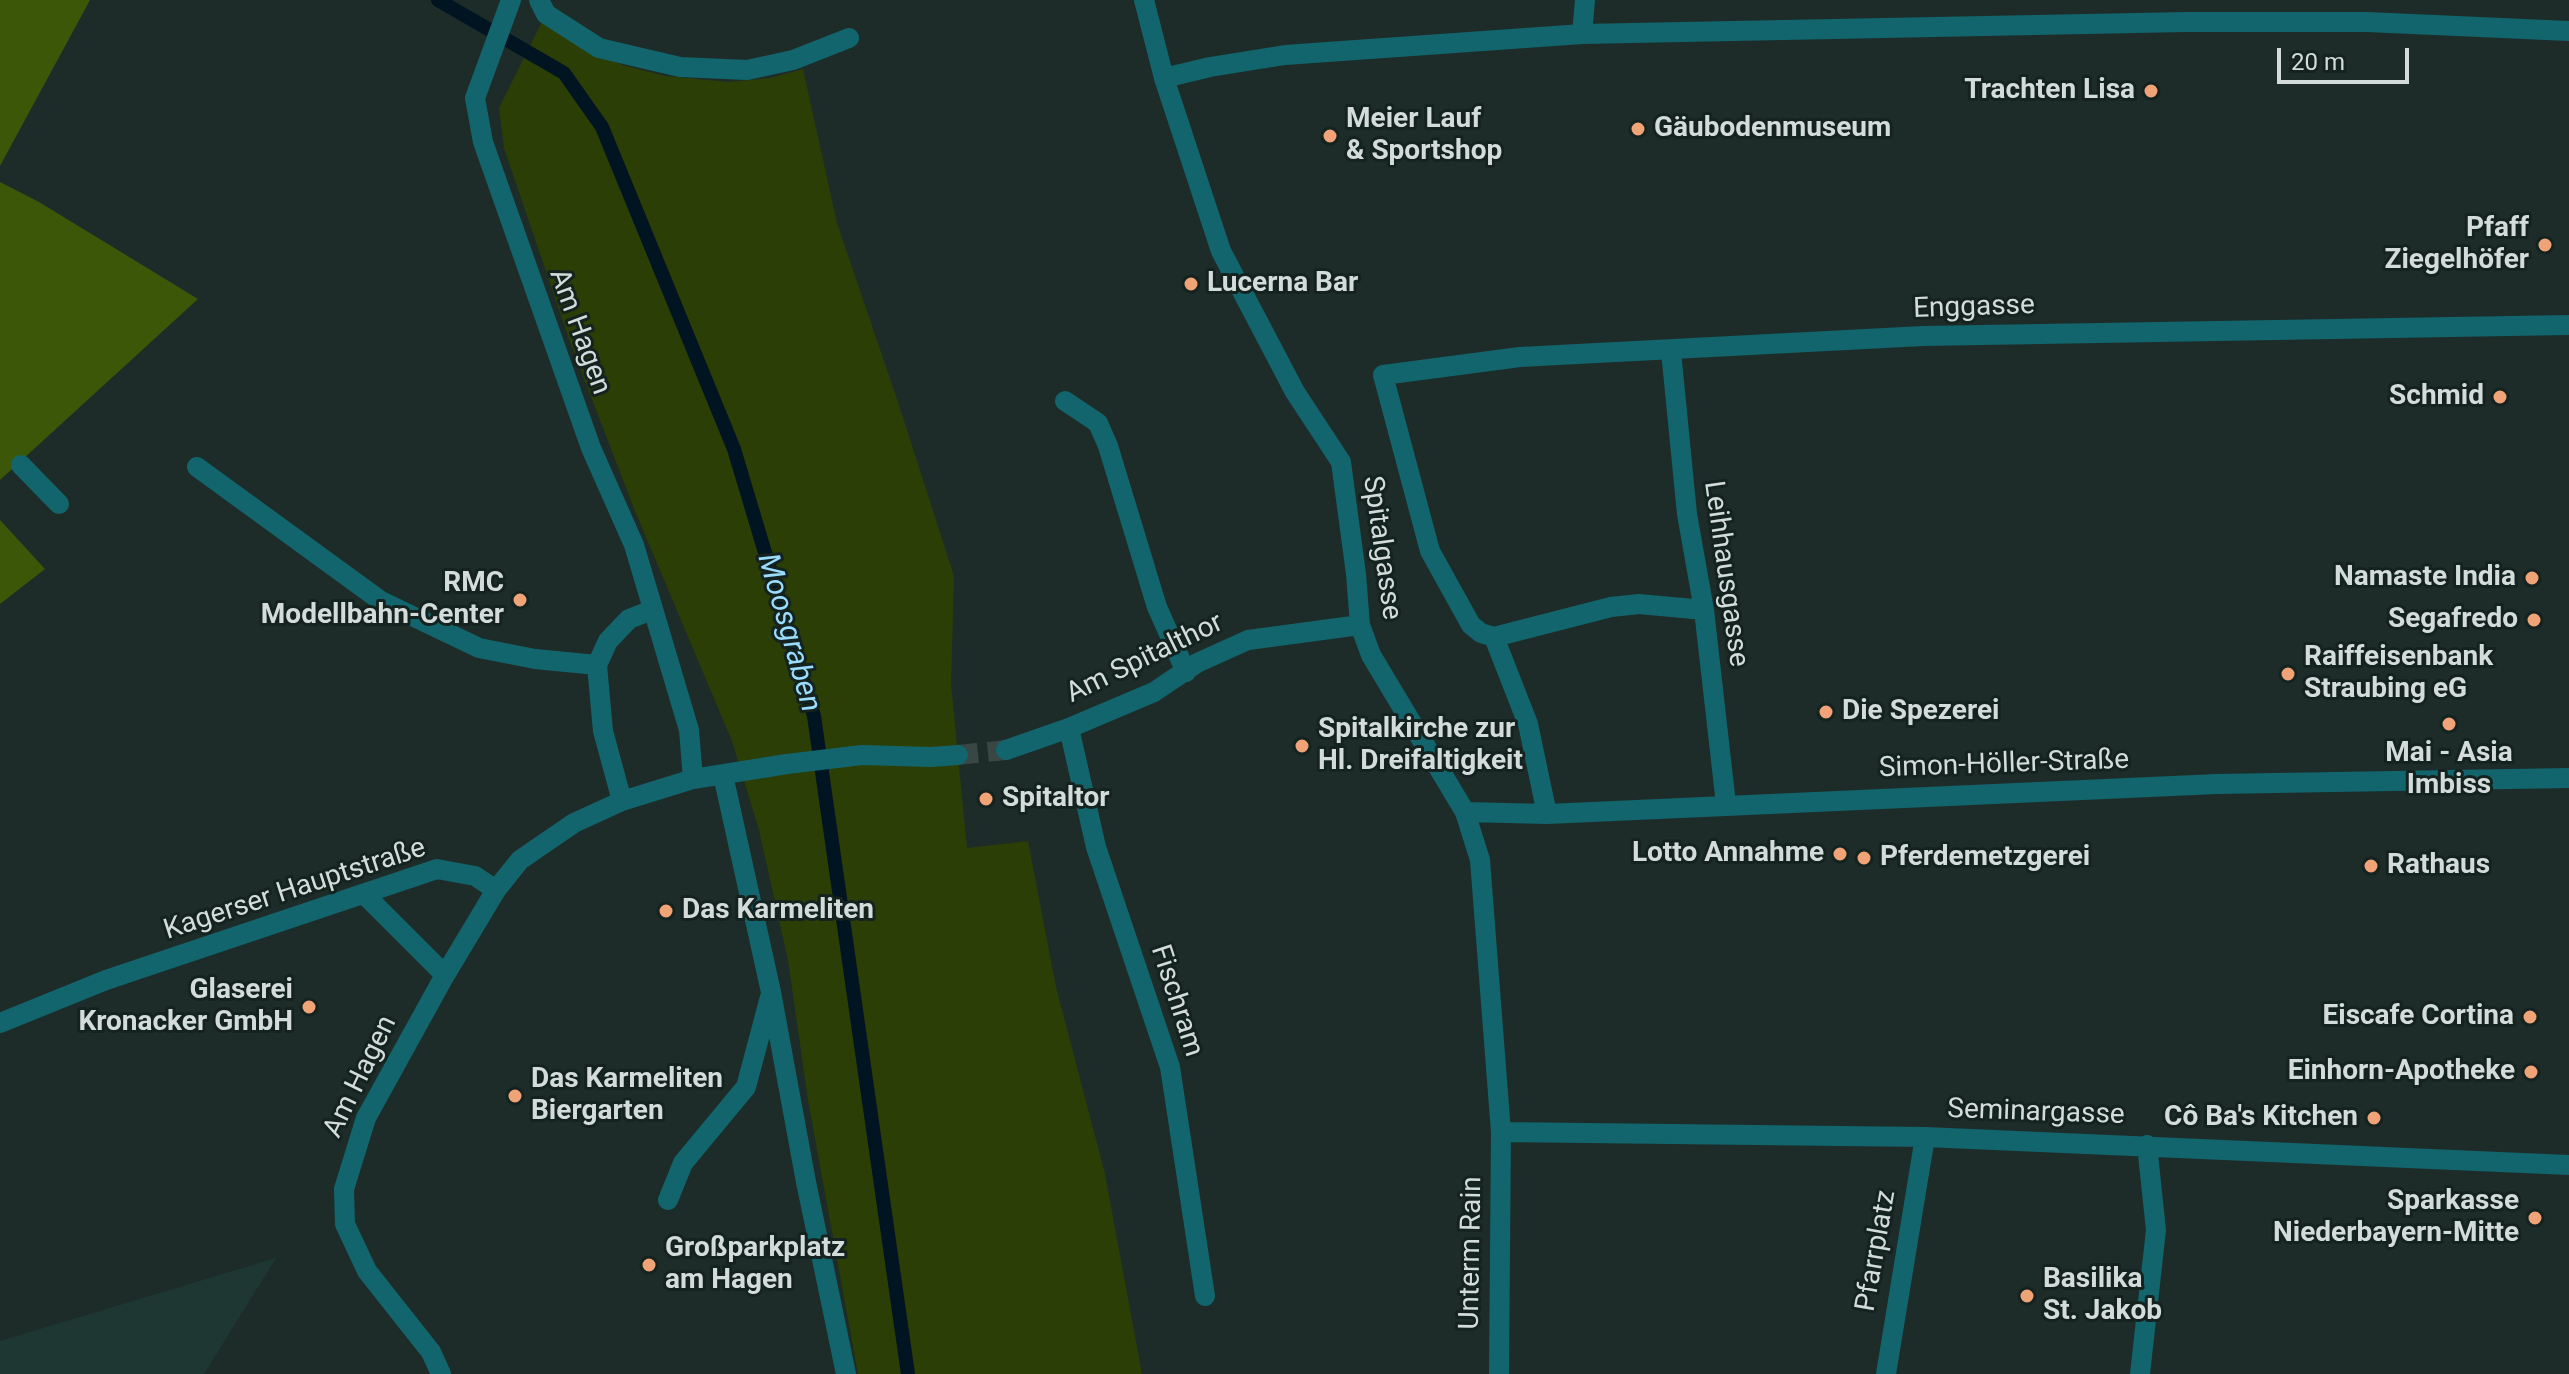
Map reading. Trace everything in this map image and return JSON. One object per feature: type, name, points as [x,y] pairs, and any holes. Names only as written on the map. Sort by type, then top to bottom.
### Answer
[{"type":"street","points":[[539,0],[546,14],[599,48],[680,67],[747,70],[793,60],[849,38]]},
{"type":"street","name":"Spitalgasse","points":[[1144,0],[1164,78],[1221,251],[1295,392],[1341,462],[1360,625],[1371,655],[1465,812],[1480,860],[1501,1132]]},
{"type":"street","points":[[1582,34],[1585,0]]},
{"type":"street","name":"Am Hagen","points":[[509,9],[475,98],[483,142],[591,448],[634,545],[689,730],[693,779]]},
{"type":"street","points":[[1164,78],[1285,55],[1582,34],[2186,22],[2367,22],[2569,31]]},
{"type":"street","name":"Enggasse","points":[[1494,637],[1481,633],[1471,625],[1430,551],[1383,375],[1520,357],[1923,336],[2569,325]]},
{"type":"street","name":"Leihhausgasse","points":[[1671,351],[1687,514],[1704,610],[1726,804]]},
{"type":"street","points":[[1065,401],[1098,423],[1108,446],[1157,607],[1186,672]]},
{"type":"street","points":[[21,465],[59,504]]},
{"type":"street","points":[[197,467],[381,601],[479,648],[535,659],[597,665]]},
{"type":"street","points":[[1547,814],[1528,724],[1494,637],[1611,607],[1639,604],[1704,610]]},
{"type":"street","points":[[622,801],[603,731],[597,665],[608,641],[629,619],[652,610]]},
{"type":"street","name":"Am Spitalthor","points":[[1006,750],[1069,728],[1154,692],[1197,663],[1248,640],[1360,625]]},
{"type":"street","name":"Fischram","points":[[1069,728],[1096,847],[1170,1067],[1205,1296]]},
{"type":"street","points":[[496,890],[520,860],[574,823],[622,801],[693,779],[862,755],[958,755]]},
{"type":"street","points":[[723,775],[771,992],[846,1374]]},
{"type":"street","name":"Simon-Höller-Straße","points":[[1465,812],[1547,814],[2217,784],[2569,778]]},
{"type":"street","name":"Kagerser Hauptstraße","points":[[0,1023],[106,980],[437,869],[475,876],[496,890]]},
{"type":"street","name":"Am Hagen","points":[[441,1374],[431,1352],[367,1271],[345,1224],[344,1189],[366,1118],[496,890]]},
{"type":"street","points":[[364,894],[445,975]]},
{"type":"street","points":[[668,1200],[683,1163],[746,1087],[771,992]]},
{"type":"street","name":"Seminargasse","points":[[1501,1132],[1925,1137],[2569,1165]]},
{"type":"street","name":"Unterm Rain","points":[[1499,1374],[1501,1132]]},
{"type":"street","name":"Pfarrplatz","points":[[1886,1374],[1925,1137]]},
{"type":"street","points":[[2140,1374],[2156,1230],[2147,1145]]},
{"type":"shaded area","points":[[276,1258],[204,1374],[0,1374],[0,1341]]},
{"type":"green space","points":[[0,0],[90,0],[0,166]]},
{"type":"green space","points":[[546,14],[622,65],[665,76],[729,82],[770,78],[803,69],[837,223],[954,576],[951,684],[967,848],[1028,841],[1056,987],[1105,1174],[1142,1374],[858,1374],[808,1100],[788,960],[759,830],[732,741],[635,511],[570,342],[504,148],[499,108]]},
{"type":"green space","points":[[0,182],[39,202],[198,299],[0,480]]},
{"type":"green space","points":[[0,520],[45,569],[0,604]]},
{"type":"waterway","name":"Moosgraben","points":[[438,0],[564,73],[602,127],[734,449],[814,716],[908,1374]]},
{"type":"tunnel","points":[[958,755],[1006,750]]},
{"type":"place","name":"Trachten Lisa","points":[[2151,91]]},
{"type":"place","name":"Gäubodenmuseum","points":[[1638,129]]},
{"type":"place","name":"Meier Lauf & Sportshop","points":[[1330,136]]},
{"type":"place","name":"Pfaff Ziegelhöfer","points":[[2545,245]]},
{"type":"place","name":"Lucerna Bar","points":[[1191,284]]},
{"type":"place","name":"Schmid","points":[[2500,397]]},
{"type":"place","name":"Namaste India","points":[[2532,578]]},
{"type":"place","name":"RMC Modellbahn-Center","points":[[520,600]]},
{"type":"place","name":"Segafredo","points":[[2534,620]]},
{"type":"place","name":"Raiffeisenbank Straubing eG","points":[[2288,674]]},
{"type":"place","name":"Die Spezerei","points":[[1826,712]]},
{"type":"place","name":"Mai - Asia Imbiss","points":[[2449,724]]},
{"type":"place","name":"Spitalkirche zur Hl. Dreifaltigkeit","points":[[1302,746]]},
{"type":"place","name":"Spitaltor","points":[[986,799]]},
{"type":"place","name":"Lotto Annahme","points":[[1840,854]]},
{"type":"place","name":"Pferdemetzgerei","points":[[1864,858]]},
{"type":"place","name":"Rathaus","points":[[2371,866]]},
{"type":"place","name":"Das Karmeliten","points":[[666,911]]},
{"type":"place","name":"Glaserei Kronacker GmbH","points":[[309,1007]]},
{"type":"place","name":"Eiscafe Cortina","points":[[2530,1017]]},
{"type":"place","name":"Einhorn-Apotheke","points":[[2531,1072]]},
{"type":"place","name":"Das Karmeliten Biergarten","points":[[515,1096]]},
{"type":"place","name":"Cô Ba's Kitchen","points":[[2374,1118]]},
{"type":"place","name":"Sparkasse Niederbayern-Mitte","points":[[2535,1218]]},
{"type":"place","name":"Großparkplatz am Hagen","points":[[649,1265]]},
{"type":"place","name":"Basilika St. Jakob","points":[[2027,1296]]}]
